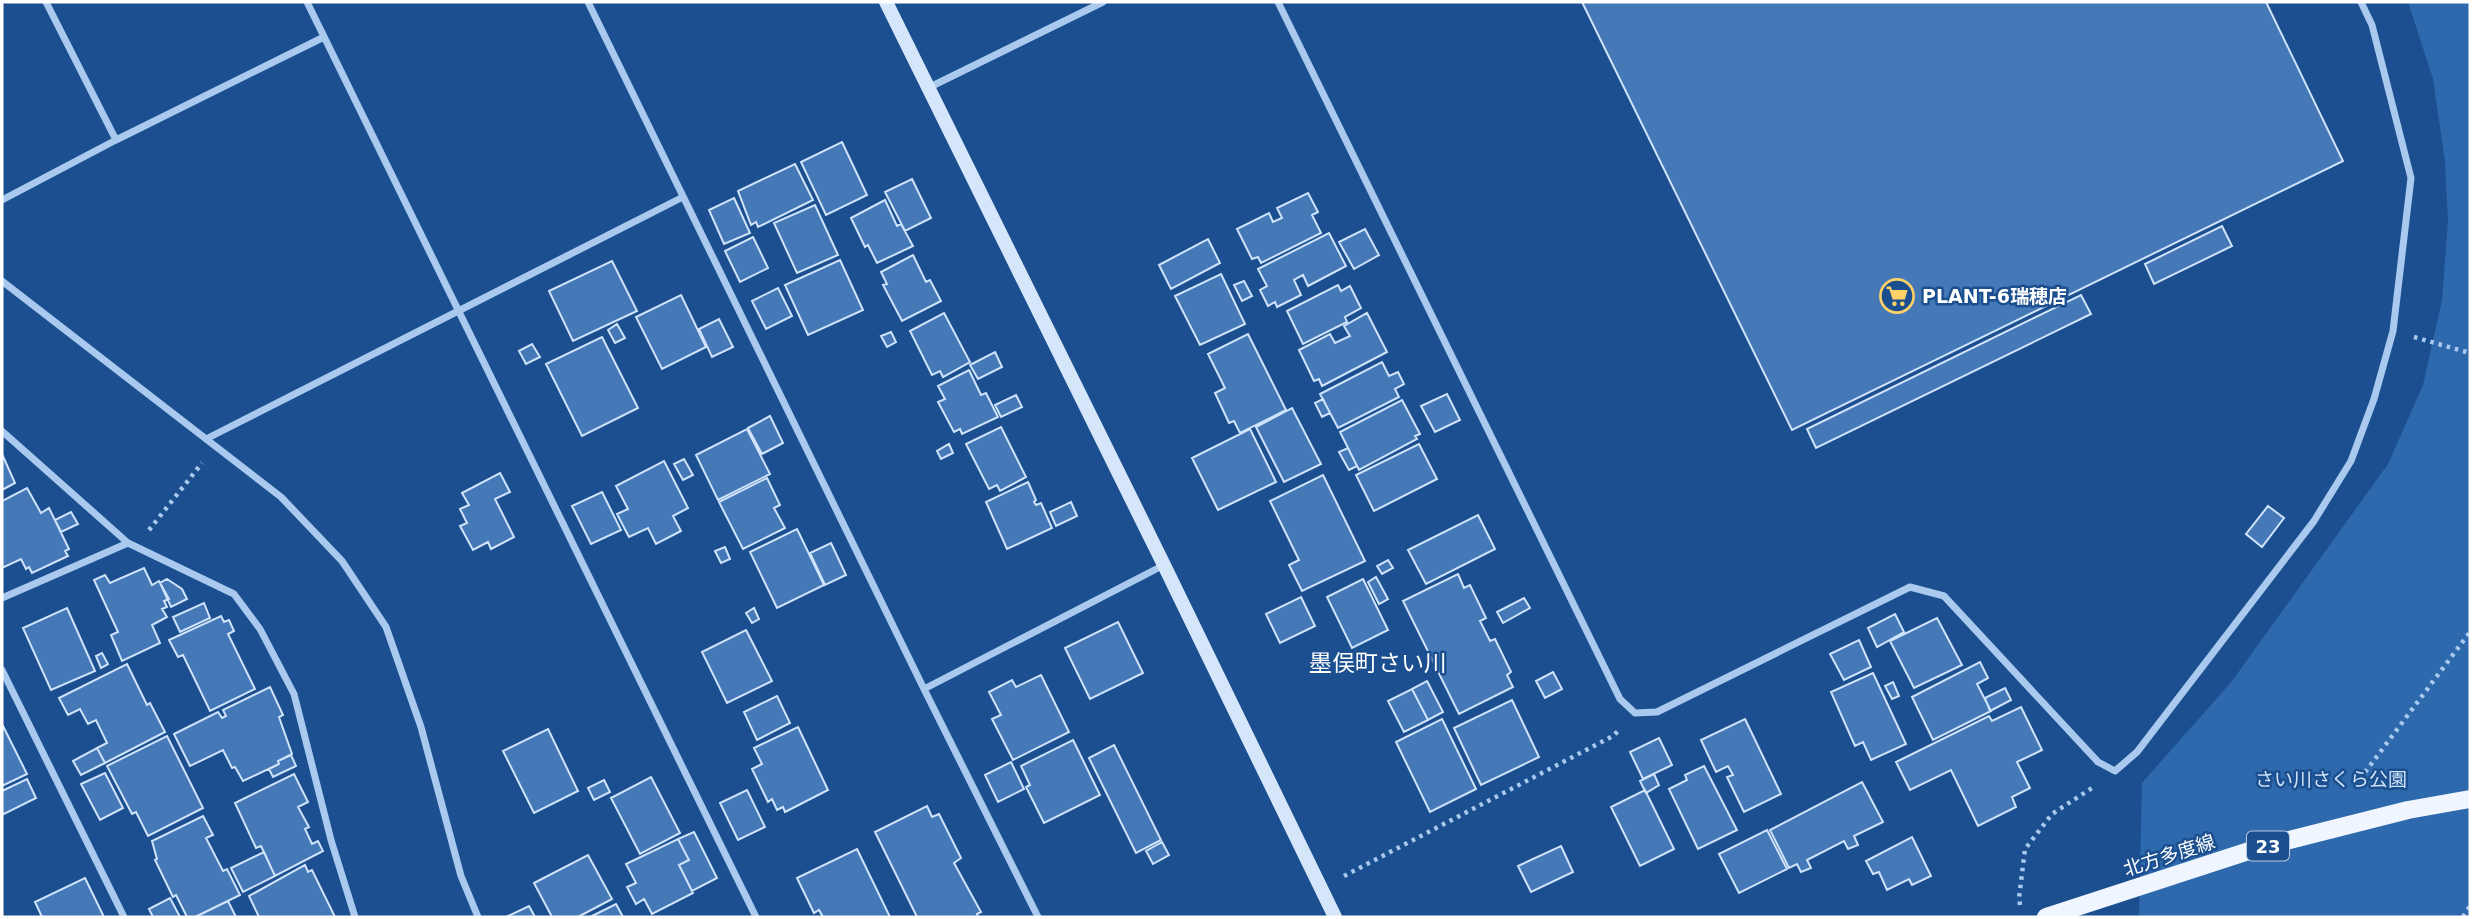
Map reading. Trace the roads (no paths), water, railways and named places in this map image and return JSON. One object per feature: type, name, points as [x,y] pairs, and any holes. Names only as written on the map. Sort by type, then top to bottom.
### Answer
[{"type":"main road","name":"北方多度線","points":[[2046,917],[2258,848],[2408,810],[2470,799]]},
{"type":"street","points":[[46,2],[116,140]]},
{"type":"street","points":[[307,2],[756,917]]},
{"type":"street","points":[[588,2],[1038,917]]},
{"type":"street","points":[[886,2],[1335,917]]},
{"type":"street","points":[[928,88],[1103,2]]},
{"type":"street","points":[[1279,2],[1620,699],[1635,713],[1657,712],[1910,587],[1944,596],[2098,762],[2115,771],[2137,752],[2314,521],[2351,461],[2374,399],[2393,331],[2411,178],[2372,25],[2361,2]]},
{"type":"street","points":[[2,200],[324,37]]},
{"type":"street","points":[[206,439],[683,197]]},
{"type":"street","points":[[2,281],[281,497],[342,561],[386,627],[421,727],[461,876],[478,917]]},
{"type":"street","points":[[2,431],[128,542],[234,594],[260,629],[294,694],[331,840],[355,917]]},
{"type":"street","points":[[2,598],[128,542]]},
{"type":"street","points":[[924,689],[1164,565]]},
{"type":"street","points":[[2,670],[124,917]]},
{"type":"place","name":"PLANT-6瑞穂店","points":[[1897,296]]},
{"type":"district","name":"墨俣町さい川","points":[[1378,663]]},
{"type":"park label","name":"さい川さくら公園","points":[[2331,779]]}]
